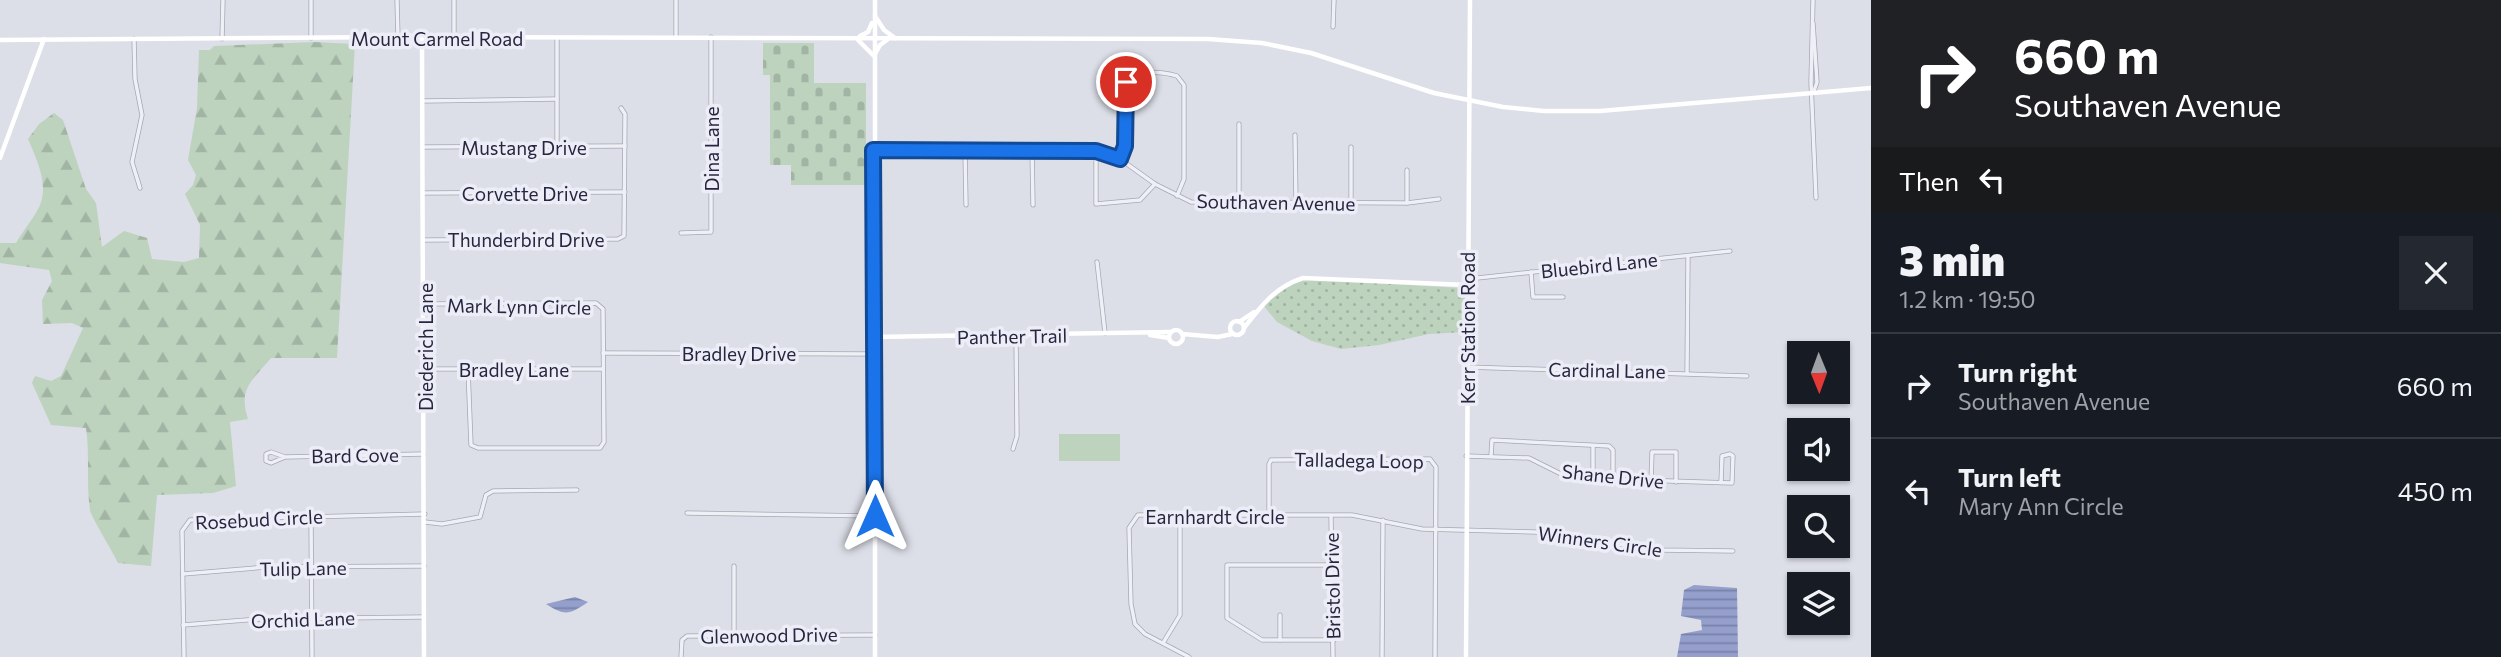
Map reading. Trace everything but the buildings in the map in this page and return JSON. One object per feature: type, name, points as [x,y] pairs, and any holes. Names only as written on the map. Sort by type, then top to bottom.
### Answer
[{"type":"street","points":[[222,0],[222,39]]},
{"type":"street","points":[[311,0],[311,38]]},
{"type":"street","points":[[397,0],[398,37]]},
{"type":"street","points":[[454,0],[454,37]]},
{"type":"street","points":[[676,0],[676,37]]},
{"type":"street","points":[[875,0],[875,657]]},
{"type":"street","points":[[1333,27],[1334,0]]},
{"type":"street","name":"Kerr Station Road","points":[[1466,657],[1470,0]]},
{"type":"street","points":[[1813,0],[1816,198]]},
{"type":"street","points":[[855,38],[868,32],[875,15]]},
{"type":"street","points":[[874,56],[880,44],[895,38],[882,27],[875,15]]},
{"type":"street","name":"Mount Carmel Road","points":[[0,40],[398,37],[1208,39],[1262,43],[1311,53],[1470,102],[1522,110],[1574,112],[1871,88]]},
{"type":"street","name":"Dina Lane","points":[[681,233],[711,232],[711,37]]},
{"type":"street","name":"Diederich Lane","points":[[422,38],[425,240],[424,657]]},
{"type":"street","points":[[557,38],[557,146]]},
{"type":"street","points":[[855,38],[867,46],[874,56]]},
{"type":"street","points":[[0,158],[44,39]]},
{"type":"street","points":[[134,39],[135,79],[142,115],[132,162],[140,188]]},
{"type":"street","points":[[1120,159],[1125,146],[1125,86],[1128,78],[1136,74],[1177,76],[1184,85],[1184,180],[1177,197]]},
{"type":"street","points":[[423,101],[557,99]]},
{"type":"street","name":"Thunderbird Drive","points":[[425,240],[618,239],[625,231],[625,114],[621,108]]},
{"type":"street","points":[[1239,124],[1239,203]]},
{"type":"street","points":[[1295,135],[1296,203]]},
{"type":"street","name":"Mustang Drive","points":[[424,147],[625,146]]},
{"type":"street","points":[[1351,147],[1351,203]]},
{"type":"street","name":"Southaven Avenue","points":[[873,150],[1096,151],[1120,159],[1155,184],[1191,202],[1407,203],[1439,199]]},
{"type":"street","points":[[965,150],[966,205]]},
{"type":"street","points":[[1032,150],[1033,205]]},
{"type":"street","points":[[1096,151],[1096,204],[1131,203],[1140,200],[1155,184]]},
{"type":"street","points":[[1407,170],[1407,203]]},
{"type":"street","name":"Corvette Drive","points":[[424,193],[625,192]]},
{"type":"street","name":"Bluebird Lane","points":[[1467,282],[1531,272],[1730,251]]},
{"type":"street","points":[[1687,373],[1688,256]]},
{"type":"street","points":[[1097,262],[1105,335]]},
{"type":"street","points":[[1531,272],[1533,297],[1563,297]]},
{"type":"street","points":[[1231,331],[1232,323],[1239,322],[1255,311],[1289,282],[1303,278],[1467,282]]},
{"type":"street","name":"Mark Lynn Circle","points":[[424,304],[596,303],[603,309],[604,442],[600,448],[478,448],[471,445],[468,438],[468,369]]},
{"type":"street","points":[[1183,337],[1178,330],[1170,335],[1176,344],[1183,337],[1217,337],[1231,331],[1240,335],[1255,311]]},
{"type":"street","points":[[1239,322],[1244,328]]},
{"type":"street","name":"Panther Trail","points":[[875,337],[1170,335]]},
{"type":"street","points":[[1013,449],[1017,436],[1016,337]]},
{"type":"street","name":"Bradley Drive","points":[[603,353],[874,354]]},
{"type":"street","name":"Cardinal Lane","points":[[1467,367],[1747,376]]},
{"type":"street","name":"Bradley Lane","points":[[425,369],[603,369]]},
{"type":"street","points":[[1491,457],[1492,440],[1609,446],[1613,450],[1613,480]]},
{"type":"street","points":[[1593,477],[1594,447]]},
{"type":"street","points":[[1651,482],[1652,452],[1656,450],[1676,452],[1676,482]]},
{"type":"street","name":"Bard Cove","points":[[285,457],[271,463],[266,461],[266,454],[271,452],[285,457],[425,454]]},
{"type":"street","points":[[1731,454],[1732,484],[1721,483],[1721,456],[1731,454]]},
{"type":"street","name":"Shane Drive","points":[[1466,456],[1529,458],[1559,473],[1613,480],[1721,483]]},
{"type":"street","name":"Talladega Loop","points":[[1269,515],[1269,464],[1272,460],[1426,457],[1436,467],[1435,529]]},
{"type":"street","points":[[425,522],[442,524],[480,517],[486,495],[493,491],[577,490]]},
{"type":"street","points":[[687,513],[875,516]]},
{"type":"street","name":"Rosebud Circle","points":[[184,657],[183,531],[190,520],[425,514]]},
{"type":"street","points":[[1163,643],[1180,615],[1180,514]]},
{"type":"street","points":[[311,515],[312,657]]},
{"type":"street","name":"Earnhardt Circle","points":[[1189,657],[1145,634],[1133,616],[1129,528],[1138,515],[1331,515],[1383,520],[1406,527],[1466,530]]},
{"type":"street","name":"Bristol Drive","points":[[1331,515],[1333,657]]},
{"type":"street","points":[[1382,657],[1383,520]]},
{"type":"street","points":[[1435,529],[1435,657]]},
{"type":"street","name":"Winners Circle","points":[[1466,530],[1535,532],[1659,550],[1733,551]]},
{"type":"street","points":[[1331,565],[1227,565],[1228,621],[1262,640],[1334,640]]},
{"type":"street","name":"Tulip Lane","points":[[183,574],[311,567],[424,566]]},
{"type":"street","points":[[734,566],[734,635]]},
{"type":"street","points":[[1280,615],[1280,640]]},
{"type":"street","name":"Orchid Lane","points":[[183,625],[312,618],[424,617]]},
{"type":"street","name":"Glenwood Drive","points":[[681,657],[682,640],[685,637],[875,635]]},
{"type":"green space","points":[[314,42],[355,44],[337,358],[271,358],[246,392],[245,408],[248,419],[230,422],[236,486],[213,493],[157,495],[151,566],[118,563],[90,510],[86,428],[51,425],[32,383],[35,376],[51,381],[61,376],[83,328],[72,323],[43,324],[42,300],[52,281],[49,270],[0,263],[0,243],[16,243],[38,209],[42,197],[40,171],[28,139],[39,124],[54,113],[63,120],[86,189],[96,203],[102,247],[124,231],[147,238],[152,259],[184,262],[199,258],[200,225],[185,194],[193,185],[196,175],[188,160],[197,108],[199,50],[210,50],[214,46]]},
{"type":"green space","points":[[763,43],[814,43],[814,83],[866,83],[866,185],[791,185],[791,165],[770,165],[770,75],[763,75]]},
{"type":"green space","points":[[1306,279],[1461,288],[1465,294],[1465,332],[1429,334],[1379,345],[1341,349],[1312,341],[1277,322],[1263,305],[1292,283]]},
{"type":"green space","points":[[1059,434],[1120,434],[1120,461],[1059,461]]},
{"type":"water","points":[[1694,585],[1737,588],[1738,657],[1677,657],[1681,634],[1702,630],[1701,620],[1681,616],[1684,590]]},
{"type":"water","points":[[575,597],[588,602],[567,612],[558,611],[546,604]]},
{"type":"route","points":[[875,516],[873,150],[1096,151],[1120,159],[1125,146],[1126,82]]}]
